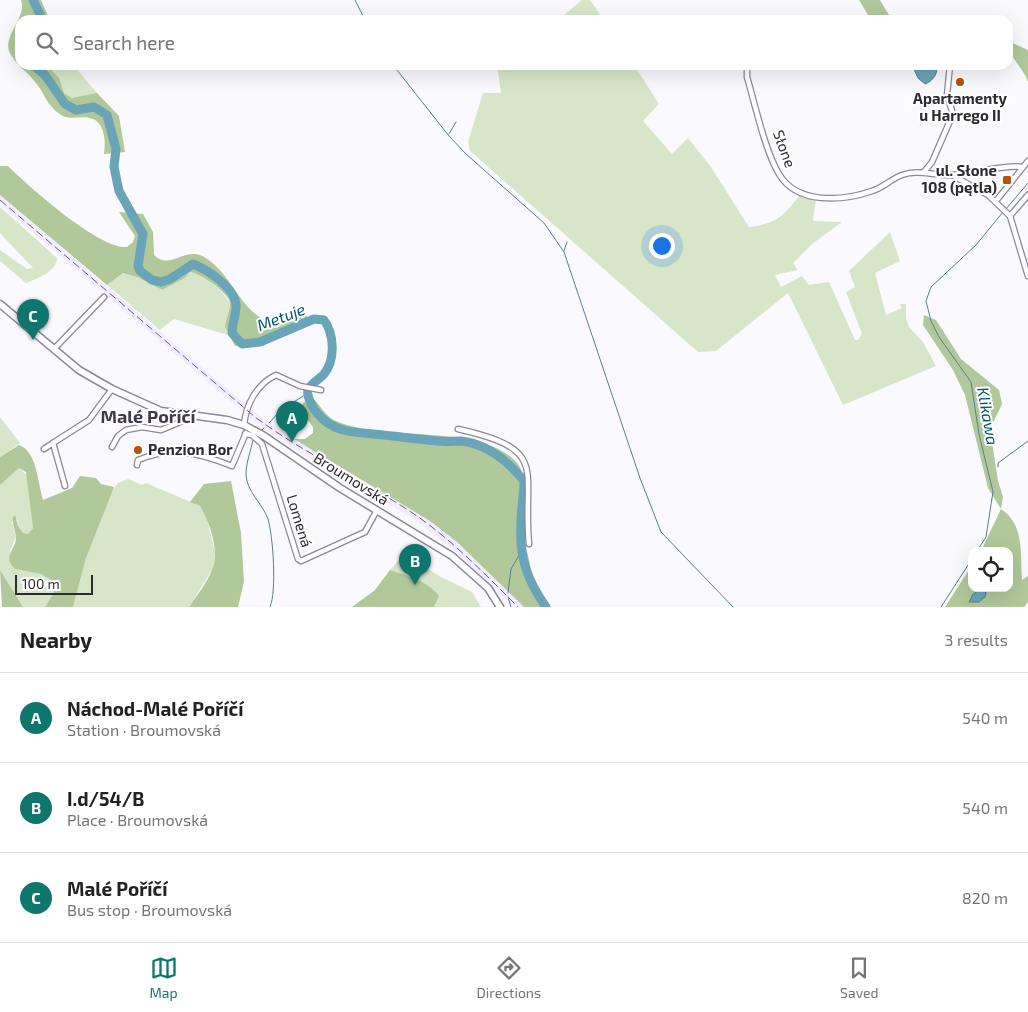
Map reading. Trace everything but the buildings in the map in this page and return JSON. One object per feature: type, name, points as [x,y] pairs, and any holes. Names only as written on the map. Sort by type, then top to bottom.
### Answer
[{"type":"main road","name":"Broumovská","points":[[0,304],[87,376],[112,389],[161,411],[219,419],[246,426],[460,561],[488,588],[500,607]]},
{"type":"street","name":"Słone","points":[[747,70],[747,77],[774,164],[784,182],[795,190],[813,197],[831,198],[873,191],[903,175],[924,172],[951,175],[1022,167]]},
{"type":"street","points":[[924,172],[932,162],[953,114],[947,96],[950,70]]},
{"type":"street","points":[[1028,161],[996,201],[1008,214],[1028,276]]},
{"type":"street","name":"Słone","points":[[951,175],[996,201]]},
{"type":"street","points":[[1008,214],[1028,194]]},
{"type":"street","points":[[54,349],[104,297]]},
{"type":"street","points":[[137,465],[138,460],[150,455],[173,452],[200,453],[232,466],[246,434],[250,402],[270,378],[276,375],[300,386],[321,390]]},
{"type":"street","points":[[44,449],[89,420],[112,389]]},
{"type":"street","points":[[112,447],[118,436],[126,430],[142,427],[161,430],[185,420],[186,415]]},
{"type":"street","points":[[458,429],[506,443],[522,456],[528,477],[529,544]]},
{"type":"street","name":"Lomená","points":[[246,434],[262,444],[298,559],[301,561],[365,532],[377,510]]},
{"type":"street","points":[[53,443],[64,486]]},
{"type":"shaded area","points":[[0,195],[257,414],[294,439],[430,521],[457,542],[524,607],[513,607],[452,548],[412,518],[290,446],[253,420],[0,205]]},
{"type":"green space","points":[[21,0],[41,0],[48,15],[20,15]]},
{"type":"green space","points":[[582,0],[590,0],[600,15],[564,15]]},
{"type":"green space","points":[[859,0],[880,0],[889,15],[868,15]]},
{"type":"green space","points":[[15,26],[15,61],[9,52],[8,44]]},
{"type":"green space","points":[[1013,43],[1028,50],[1028,82],[1013,57]]},
{"type":"green space","points":[[24,70],[52,70],[59,78],[64,93],[72,98],[97,93],[119,116],[125,152],[104,154],[104,134],[97,121],[87,118],[62,116],[49,103],[34,80]]},
{"type":"green space","points":[[52,70],[77,70],[97,93],[78,99],[66,96],[61,88],[59,78]]},
{"type":"green space","points":[[498,70],[637,70],[659,104],[643,121],[672,154],[688,138],[711,167],[749,227],[779,218],[800,195],[816,199],[813,221],[842,222],[812,244],[793,263],[798,270],[775,275],[781,287],[802,276],[809,285],[829,282],[855,340],[858,340],[862,334],[846,292],[855,287],[849,271],[890,232],[900,261],[875,273],[886,315],[902,308],[900,304],[906,304],[906,318],[909,327],[923,342],[936,366],[843,405],[788,293],[716,351],[698,352],[470,151],[468,142],[483,93],[501,93]]},
{"type":"green space","points":[[0,166],[8,166],[31,188],[65,215],[83,228],[115,245],[127,247],[133,242],[135,236],[119,212],[143,214],[153,232],[154,255],[160,259],[172,260],[190,254],[204,257],[213,263],[253,312],[262,319],[297,313],[306,315],[310,324],[274,339],[235,346],[225,327],[229,300],[217,287],[200,276],[190,272],[185,278],[162,290],[137,277],[123,273],[107,285],[0,195]]},
{"type":"green space","points":[[0,207],[57,258],[54,267],[46,274],[26,283],[0,261],[0,250],[27,269],[33,268],[0,233]]},
{"type":"green space","points":[[190,272],[208,281],[226,297],[230,308],[227,325],[228,335],[174,319],[160,330],[107,285],[123,273],[137,277],[162,290],[185,278]]},
{"type":"green space","points":[[924,315],[936,320],[961,359],[999,390],[1002,404],[990,429],[998,481],[1003,497],[1001,509],[988,488],[965,395],[953,370],[923,325]]},
{"type":"green space","points":[[312,397],[326,414],[336,421],[381,431],[433,435],[482,443],[502,451],[518,464],[524,480],[525,490],[525,543],[534,590],[543,607],[524,607],[457,542],[430,521],[294,439],[305,439],[313,433],[313,427],[300,409],[303,403]]},
{"type":"green space","points":[[0,417],[20,443],[0,457]]},
{"type":"green space","points":[[19,445],[30,454],[36,469],[43,500],[72,488],[80,476],[96,478],[101,484],[114,487],[86,558],[73,607],[45,607],[54,592],[53,581],[41,574],[15,569],[9,560],[16,541],[13,517],[15,515],[18,526],[23,533],[28,534],[33,528],[26,472],[19,468],[0,485],[0,457]]},
{"type":"green space","points":[[19,468],[28,476],[33,528],[28,534],[23,533],[18,526],[17,519],[12,522],[16,537],[10,551],[15,569],[41,574],[53,581],[54,592],[45,607],[23,607],[0,570],[0,485]]},
{"type":"green space","points":[[128,479],[142,485],[146,483],[200,506],[206,515],[215,552],[213,568],[189,607],[73,607],[86,558],[109,495],[118,483]]},
{"type":"green space","points":[[231,481],[241,533],[244,582],[238,607],[189,607],[210,575],[215,554],[213,537],[204,513],[200,506],[190,502],[204,484]]},
{"type":"green space","points":[[1001,509],[1009,516],[1018,532],[1022,580],[1028,576],[1028,602],[1024,607],[945,607],[968,571],[968,592],[1013,592],[1013,547],[983,547]]},
{"type":"green space","points":[[404,554],[441,577],[472,592],[481,607],[434,607],[439,596],[390,570]]},
{"type":"green space","points":[[0,570],[23,607],[2,607]]},
{"type":"green space","points":[[390,570],[429,586],[439,596],[434,607],[352,607],[375,590]]},
{"type":"water","points":[[914,70],[937,70],[933,79],[928,83],[925,84],[918,78]]},
{"type":"water","points":[[986,592],[985,597],[979,602],[969,602],[973,594]]},
{"type":"waterway","name":"Metuje","points":[[33,0],[40,15]]},
{"type":"waterway","points":[[355,0],[362,15]]},
{"type":"waterway","name":"Metuje","points":[[39,70],[45,75],[65,104],[76,110],[94,107],[107,115],[116,149],[114,167],[119,191],[143,234],[138,266],[140,271],[152,280],[161,282],[170,279],[193,264],[220,280],[231,292],[234,299],[236,307],[232,333],[242,344],[260,342],[314,319],[324,320],[332,339],[332,354],[328,368],[311,385],[308,393],[314,409],[324,420],[336,428],[358,433],[471,443],[488,450],[504,460],[518,474],[524,481],[521,518],[523,558],[529,578],[546,607]]},
{"type":"waterway","points":[[397,70],[449,136],[466,154],[544,223],[564,252],[640,478],[661,532],[733,607]]},
{"type":"waterway","points":[[449,134],[456,122]]},
{"type":"waterway","name":"Klikawa","points":[[1006,209],[1028,183]]},
{"type":"waterway","name":"Klikawa","points":[[980,547],[986,537],[993,492],[979,434],[971,382],[939,337],[931,321],[926,301],[931,287],[976,245],[1003,212]]},
{"type":"waterway","points":[[564,251],[567,242]]},
{"type":"waterway","points":[[269,423],[281,410],[308,393]]},
{"type":"waterway","points":[[253,440],[246,474],[249,486],[266,513],[270,527],[274,577],[270,607]]},
{"type":"waterway","points":[[998,467],[998,463],[1028,441]]},
{"type":"waterway","points":[[508,593],[511,569],[521,552]]},
{"type":"waterway","name":"Klikawa","points":[[941,607],[968,565]]},
{"type":"waterway","points":[[508,597],[511,607]]},
{"type":"railway","points":[[0,200],[255,417],[274,431],[397,503],[431,526],[482,571],[518,607]]},
{"type":"place","name":"Apartamenty u Harrego II","points":[[960,82]]},
{"type":"place","name":"ul. Słone 108 (pętla)","points":[[1007,180]]},
{"type":"place","name":"Malé Poříčí","points":[[33,340]]},
{"type":"place","name":"Náchod-Malé Poříčí","points":[[292,442]]},
{"type":"place","name":"Penzion Bor","points":[[138,450]]},
{"type":"place","name":"I.d/54/B","points":[[415,585]]},
{"type":"district","name":"Malé Poříčí","points":[[148,417]]}]
